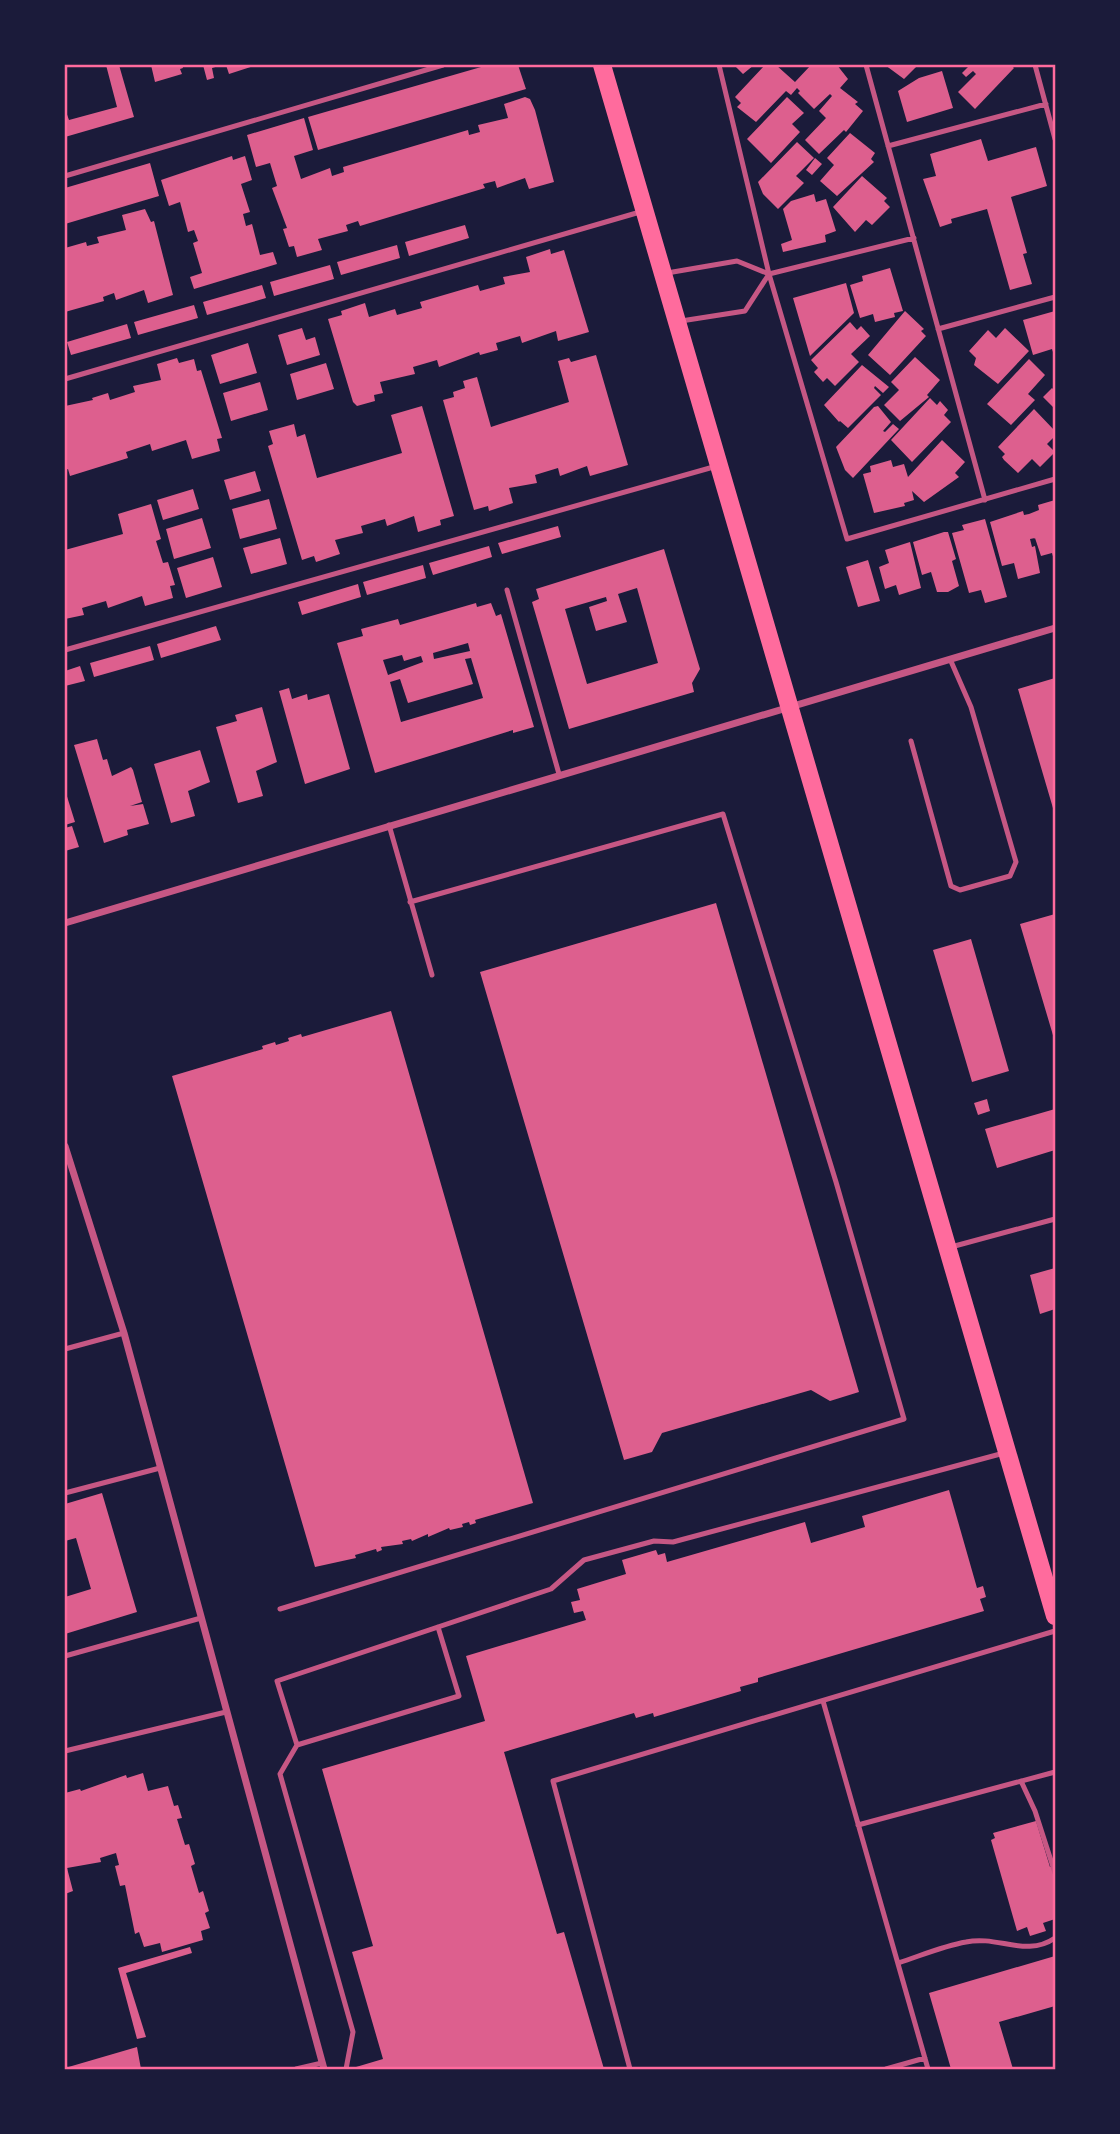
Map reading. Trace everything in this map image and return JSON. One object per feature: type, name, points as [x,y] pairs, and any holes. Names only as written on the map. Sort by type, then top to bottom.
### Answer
[{"type":"main road","points":[[602,65],[792,705],[1007,1452],[1051,1584],[1055,1616]]},
{"type":"street","points":[[65,923],[1055,628]]},
{"type":"street","points":[[65,1146],[124,1332],[323,2066]]},
{"type":"lane","points":[[65,176],[443,65]]},
{"type":"lane","points":[[719,65],[769,274],[847,539],[1055,479]]},
{"type":"lane","points":[[866,65],[985,499]]},
{"type":"lane","points":[[1035,65],[1055,139]]},
{"type":"lane","points":[[888,146],[1046,104]]},
{"type":"lane","points":[[65,379],[645,211]]},
{"type":"lane","points":[[664,273],[737,261],[769,274],[914,238]]},
{"type":"lane","points":[[678,321],[745,311],[769,274]]},
{"type":"lane","points":[[938,329],[1055,297]]},
{"type":"lane","points":[[65,650],[720,465]]},
{"type":"lane","points":[[507,590],[559,774]]},
{"type":"lane","points":[[911,741],[951,886],[960,890],[1010,876],[1016,862],[971,707],[950,659]]},
{"type":"lane","points":[[281,1609],[904,1419],[836,1182],[723,814],[410,902]]},
{"type":"lane","points":[[389,825],[432,975]]},
{"type":"lane","points":[[948,1248],[1055,1219]]},
{"type":"lane","points":[[65,1349],[124,1332]]},
{"type":"lane","points":[[297,1745],[277,1681],[551,1589],[584,1560],[654,1541],[673,1542],[1007,1452]]},
{"type":"lane","points":[[65,1493],[160,1468]]},
{"type":"lane","points":[[65,1656],[201,1618]]},
{"type":"lane","points":[[346,2069],[353,2032],[280,1774],[297,1745],[459,1696],[438,1627]]},
{"type":"lane","points":[[630,2069],[553,1781],[1055,1631]]},
{"type":"lane","points":[[823,1700],[928,2069]]},
{"type":"lane","points":[[65,1751],[226,1712]]},
{"type":"lane","points":[[858,1825],[1055,1772]]},
{"type":"lane","points":[[1021,1781],[1035,1811],[1055,1873]]},
{"type":"lane","points":[[898,1963],[967,1941],[995,1941],[1023,1948],[1044,1946],[1055,1938]]},
{"type":"lane","points":[[886,2069],[925,2058]]},
{"type":"lane","points":[[296,2069],[323,2066]]},
{"type":"building","points":[[106,65],[119,65],[134,117],[65,137],[65,109],[69,120],[117,107]]},
{"type":"building","points":[[151,65],[182,65],[182,74],[155,82]]},
{"type":"building","points":[[203,65],[222,65],[212,68],[214,78],[207,80]]},
{"type":"building","points":[[226,65],[257,65],[229,74]]},
{"type":"building","points":[[488,65],[518,65],[526,89],[318,150],[308,117]]},
{"type":"building","points":[[734,65],[754,65],[743,74]]},
{"type":"building","points":[[765,65],[776,65],[795,82],[811,65],[837,65],[848,79],[840,88],[858,102],[855,104],[863,111],[846,132],[844,130],[819,154],[805,140],[826,118],[819,111],[832,96],[830,94],[814,109],[798,93],[800,91],[797,88],[791,95],[786,91],[756,122],[737,107],[741,103],[735,97]]},
{"type":"building","points":[[885,65],[918,65],[904,79]]},
{"type":"building","points":[[970,65],[1011,65],[1014,68],[975,109],[958,92],[976,74],[973,71],[966,77],[962,73]]},
{"type":"building","points":[[942,71],[953,108],[907,122],[898,91],[919,78]]},
{"type":"building","points":[[525,97],[530,99],[535,110],[554,182],[529,189],[525,178],[497,188],[495,181],[483,184],[485,188],[360,226],[358,221],[346,225],[348,231],[318,239],[322,250],[297,257],[294,246],[289,247],[283,229],[287,228],[272,188],[277,186],[270,163],[256,167],[247,135],[304,118],[313,150],[294,156],[301,179],[330,168],[332,176],[344,172],[343,167],[468,130],[469,135],[480,132],[478,125],[508,118],[504,104]]},
{"type":"building","points":[[787,97],[804,113],[792,124],[800,132],[771,163],[747,139]]},
{"type":"building","points":[[850,133],[875,153],[871,159],[874,162],[837,196],[820,181],[834,165],[827,158]]},
{"type":"building","points":[[981,139],[988,161],[1036,147],[1047,186],[1011,197],[1027,253],[1023,254],[1032,284],[1010,290],[987,209],[951,219],[952,223],[940,227],[923,179],[936,176],[930,154]]},
{"type":"building","points":[[797,142],[814,158],[796,176],[804,183],[778,209],[763,194],[758,182]]},
{"type":"building","points":[[232,156],[233,160],[245,156],[252,180],[241,184],[250,212],[243,214],[246,226],[252,224],[260,255],[273,252],[277,264],[194,289],[190,277],[202,273],[193,243],[198,241],[194,230],[188,232],[180,202],[169,206],[161,180]]},
{"type":"building","points":[[815,158],[822,164],[812,175],[806,170]]},
{"type":"building","points":[[150,163],[159,196],[65,224],[65,188]]},
{"type":"building","points":[[862,176],[887,198],[884,201],[890,207],[872,225],[866,220],[855,232],[833,207]]},
{"type":"building","points":[[814,194],[816,202],[826,199],[836,231],[825,235],[826,242],[783,252],[781,244],[792,240],[783,209],[791,201]]},
{"type":"building","points":[[145,209],[151,222],[154,221],[173,295],[148,303],[144,290],[116,300],[114,293],[103,297],[104,301],[65,312],[65,248],[86,242],[87,246],[99,243],[97,237],[126,230],[122,215]]},
{"type":"building","points":[[465,225],[469,238],[409,256],[405,242]]},
{"type":"building","points":[[397,245],[400,258],[341,275],[337,262]]},
{"type":"building","points":[[550,249],[551,254],[564,250],[589,332],[558,341],[556,331],[522,343],[520,336],[496,343],[498,350],[480,355],[479,352],[439,367],[437,360],[413,367],[415,374],[380,382],[383,393],[374,395],[375,401],[357,406],[353,402],[328,319],[342,315],[341,311],[365,303],[369,317],[395,309],[397,315],[422,308],[420,302],[478,285],[480,291],[505,284],[503,277],[530,272],[526,257]]},
{"type":"building","points":[[330,265],[334,279],[274,296],[270,282]]},
{"type":"building","points":[[890,268],[903,311],[894,313],[895,317],[875,322],[873,314],[860,318],[850,285],[863,281],[862,276]]},
{"type":"building","points":[[846,283],[854,313],[810,356],[793,298]]},
{"type":"building","points":[[262,285],[266,298],[207,315],[203,302]]},
{"type":"building","points":[[194,305],[198,318],[138,335],[134,322]]},
{"type":"building","points":[[905,311],[924,329],[921,331],[926,336],[890,375],[868,355]]},
{"type":"building","points":[[1055,311],[1055,358],[1052,349],[1033,355],[1023,320]]},
{"type":"building","points":[[850,322],[857,330],[861,326],[870,336],[851,354],[859,362],[835,386],[827,378],[823,382],[814,372],[818,368],[811,360]]},
{"type":"building","points":[[127,324],[131,338],[71,355],[67,342]]},
{"type":"building","points":[[302,328],[306,340],[315,337],[320,355],[287,365],[278,335]]},
{"type":"building","points":[[1005,328],[1029,351],[998,384],[974,365],[976,358],[969,351],[988,330],[996,338]]},
{"type":"building","points":[[248,343],[257,373],[220,384],[211,355]]},
{"type":"building","points":[[596,355],[628,465],[590,476],[587,466],[560,476],[558,468],[535,475],[537,483],[509,488],[513,503],[489,511],[488,506],[474,510],[443,400],[454,397],[453,392],[465,388],[463,381],[477,377],[491,427],[569,402],[558,361],[569,358],[571,362]]},
{"type":"building","points":[[915,357],[940,380],[927,395],[929,397],[900,421],[884,405],[899,390],[891,382]]},
{"type":"building","points":[[177,358],[179,363],[194,359],[197,371],[201,370],[222,438],[217,439],[220,451],[192,459],[186,440],[152,451],[150,444],[126,452],[128,458],[70,476],[68,469],[65,470],[65,406],[93,400],[92,398],[108,393],[110,400],[135,392],[133,386],[161,380],[157,364]]},
{"type":"building","points":[[1029,359],[1045,375],[1028,394],[1035,400],[1011,425],[987,404]]},
{"type":"building","points":[[326,363],[334,389],[297,400],[290,374]]},
{"type":"building","points":[[862,365],[889,387],[883,393],[875,386],[881,395],[848,428],[824,405]]},
{"type":"building","points":[[260,382],[268,410],[231,421],[223,393]]},
{"type":"building","points":[[1052,388],[1055,391],[1055,409],[1043,397]]},
{"type":"building","points":[[930,398],[937,405],[940,401],[948,410],[944,415],[951,422],[912,462],[891,440]]},
{"type":"building","points":[[422,406],[454,516],[440,520],[441,525],[418,532],[414,516],[387,526],[385,519],[361,526],[363,533],[335,540],[340,554],[316,562],[314,556],[302,560],[268,446],[273,444],[269,431],[294,424],[297,437],[305,434],[317,478],[402,453],[391,415]]},
{"type":"building","points":[[878,406],[891,422],[883,431],[893,424],[899,429],[853,478],[845,470],[836,447]]},
{"type":"building","points":[[1034,409],[1055,431],[1055,436],[1047,444],[1055,452],[1040,467],[1032,459],[1018,473],[1004,460],[1002,457],[1005,454],[998,447]]},
{"type":"building","points":[[942,440],[965,462],[955,473],[959,477],[924,502],[912,491],[914,500],[904,503],[905,506],[874,513],[863,474],[871,472],[870,466],[891,460],[893,467],[904,464],[908,477]]},
{"type":"building","points":[[255,471],[261,491],[230,500],[224,480]]},
{"type":"building","points":[[193,489],[199,509],[163,520],[157,500]]},
{"type":"building","points":[[269,499],[277,529],[240,539],[232,509]]},
{"type":"building","points":[[1055,500],[1055,563],[1052,553],[1041,556],[1035,538],[1030,539],[1032,547],[1035,546],[1040,573],[1018,579],[1014,563],[1002,566],[990,522],[1023,511],[1024,515],[1029,514],[1039,510],[1038,505]]},
{"type":"building","points":[[151,504],[161,539],[156,541],[163,563],[168,562],[175,585],[170,586],[173,598],[145,606],[142,596],[108,608],[106,601],[82,608],[84,615],[65,619],[65,550],[123,534],[118,514]]},
{"type":"building","points":[[202,518],[211,548],[174,559],[166,529]]},
{"type":"building","points":[[985,519],[1007,597],[985,603],[981,590],[969,593],[952,533],[964,530],[962,525]]},
{"type":"building","points":[[558,526],[561,537],[502,554],[498,543]]},
{"type":"building","points":[[948,532],[956,559],[952,561],[959,586],[948,592],[937,592],[931,572],[922,575],[913,542]]},
{"type":"building","points":[[280,538],[287,564],[251,574],[243,548]]},
{"type":"building","points":[[910,542],[921,588],[899,595],[896,585],[885,589],[879,567],[889,563],[885,550]]},
{"type":"building","points":[[489,546],[492,557],[433,575],[429,563]]},
{"type":"building","points":[[664,549],[700,669],[692,683],[694,692],[569,729],[532,602],[539,599],[536,589]],"holes":[[[637,588],[658,663],[587,684],[565,609],[606,597],[607,601],[589,607],[596,631],[627,622],[618,594]]]},
{"type":"building","points":[[213,557],[222,587],[186,598],[177,568]]},
{"type":"building","points":[[868,560],[880,601],[858,607],[846,567]]},
{"type":"building","points":[[423,565],[426,578],[367,595],[363,582]]},
{"type":"building","points":[[358,584],[361,597],[302,615],[298,602]]},
{"type":"building","points":[[476,603],[477,607],[491,603],[496,616],[501,614],[534,727],[513,733],[513,730],[375,773],[337,643],[363,636],[361,629],[398,619],[400,625]],"holes":[[[468,643],[470,651],[434,659],[433,653]],[[402,655],[404,661],[421,656],[423,662],[388,675],[383,660]],[[471,658],[483,698],[401,722],[390,682],[400,679],[408,703],[473,684],[465,659]]]},
{"type":"building","points":[[216,626],[221,640],[161,658],[157,644]]},
{"type":"building","points":[[150,646],[154,660],[94,677],[90,663]]},
{"type":"building","points":[[80,666],[85,681],[65,686],[65,671]]},
{"type":"building","points":[[1055,678],[1055,815],[1018,689]]},
{"type":"building","points":[[289,688],[292,699],[307,694],[308,700],[329,694],[350,769],[305,784],[279,691]]},
{"type":"building","points":[[262,707],[277,762],[256,771],[263,796],[238,803],[216,727],[237,721],[235,715]]},
{"type":"building","points":[[97,739],[103,760],[107,759],[112,776],[131,767],[133,770],[142,802],[130,806],[143,804],[149,824],[127,830],[128,835],[104,843],[74,745]]},
{"type":"building","points":[[200,750],[210,782],[188,791],[195,816],[171,823],[154,764]]},
{"type":"building","points":[[65,790],[75,822],[65,825]]},
{"type":"building","points":[[72,826],[79,847],[65,851],[65,828]]},
{"type":"building","points":[[716,903],[859,1392],[830,1401],[811,1390],[662,1433],[652,1452],[624,1460],[480,972]]},
{"type":"building","points":[[1055,914],[1055,1042],[1020,924]]},
{"type":"building","points":[[971,939],[1009,1071],[972,1082],[933,950]]},
{"type":"building","points":[[391,1011],[533,1503],[475,1520],[476,1523],[470,1525],[469,1522],[462,1524],[463,1527],[449,1528],[428,1537],[428,1534],[412,1541],[402,1541],[403,1544],[381,1547],[382,1550],[377,1552],[376,1549],[355,1555],[356,1558],[315,1567],[172,1076],[263,1049],[262,1046],[275,1042],[276,1045],[289,1041],[288,1038],[301,1034],[302,1037]]},
{"type":"building","points":[[987,1099],[990,1111],[978,1115],[974,1103]]},
{"type":"building","points":[[1055,1109],[1055,1150],[997,1168],[985,1129]]},
{"type":"building","points":[[1055,1268],[1055,1309],[1040,1314],[1030,1275]]},
{"type":"building","points":[[949,1490],[977,1588],[983,1586],[986,1597],[980,1599],[984,1611],[758,1678],[758,1682],[740,1687],[741,1691],[654,1717],[653,1713],[636,1718],[634,1713],[504,1752],[557,1934],[564,1932],[604,2069],[357,2069],[356,2067],[383,2059],[352,1952],[373,1946],[322,1769],[485,1721],[466,1656],[586,1620],[583,1611],[574,1613],[571,1602],[580,1600],[577,1589],[626,1574],[622,1560],[656,1550],[658,1555],[665,1553],[667,1562],[805,1522],[811,1543],[865,1527],[862,1516]]},
{"type":"building","points":[[102,1493],[137,1612],[65,1634],[65,1597],[91,1589],[76,1538],[65,1541],[65,1504]]},
{"type":"building","points":[[143,1773],[148,1791],[168,1786],[174,1806],[178,1805],[182,1818],[177,1819],[185,1845],[189,1844],[195,1864],[191,1866],[199,1893],[203,1891],[209,1911],[205,1913],[210,1928],[201,1931],[203,1940],[162,1952],[160,1943],[144,1947],[139,1932],[135,1934],[125,1885],[120,1886],[115,1866],[119,1865],[116,1853],[100,1858],[101,1862],[67,1868],[73,1891],[65,1894],[65,1793],[80,1789],[81,1791],[126,1775],[127,1778]]},
{"type":"building","points":[[1036,1821],[1050,1867],[1055,1865],[1055,1919],[1043,1923],[1046,1931],[1030,1936],[1027,1927],[1017,1931],[991,1840],[995,1838],[993,1833]]},
{"type":"building","points":[[190,1947],[192,1953],[126,1973],[146,2037],[137,2039],[118,1968]]},
{"type":"building","points":[[1055,1956],[1055,2006],[999,2022],[1013,2069],[951,2069],[929,1993]]},
{"type":"building","points":[[137,2047],[141,2069],[65,2069],[65,2068]]}]
